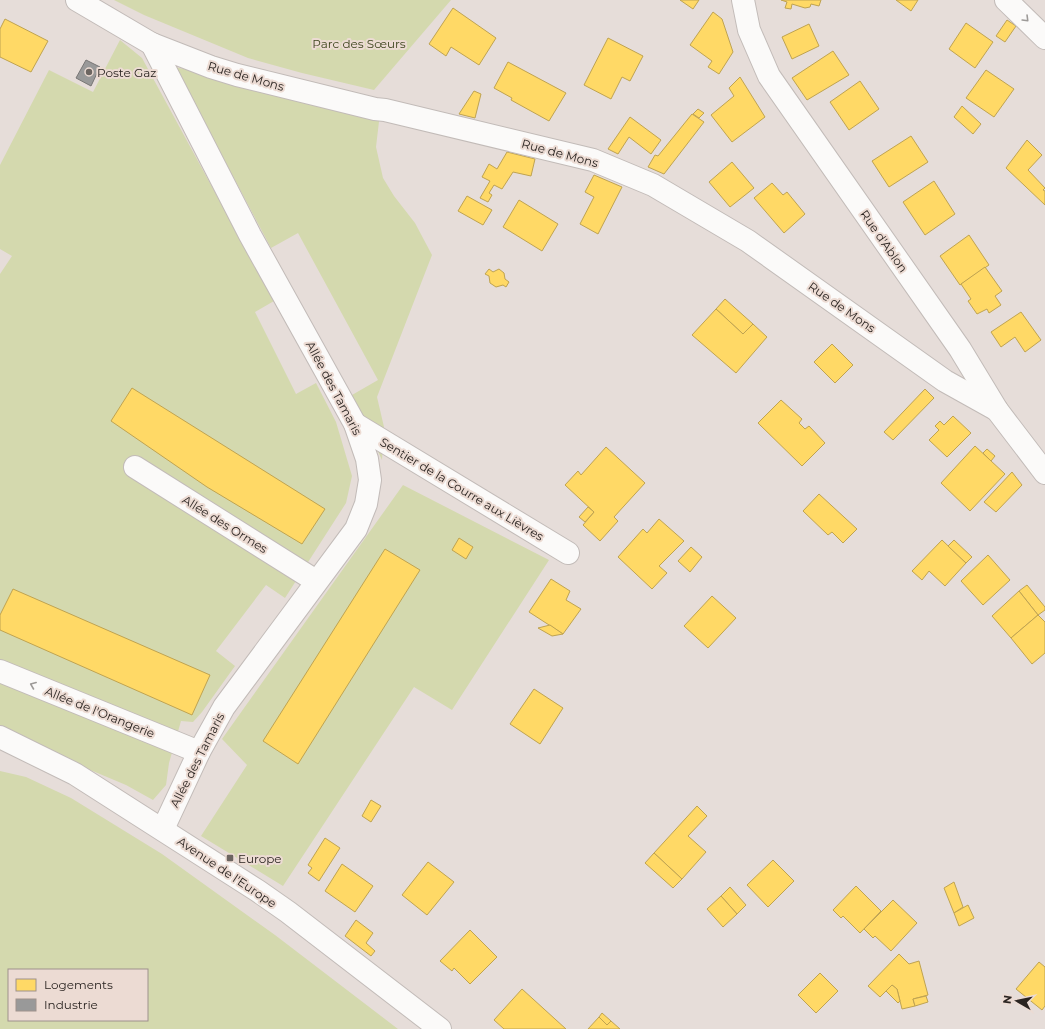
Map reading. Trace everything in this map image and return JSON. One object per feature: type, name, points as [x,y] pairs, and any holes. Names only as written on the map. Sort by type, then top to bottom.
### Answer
[{"type":"street","name":"Rue de Mons","points":[[77,0],[152,44],[237,75],[375,109],[494,135],[613,167],[671,195],[748,241],[945,381],[997,410]]},
{"type":"street","name":"Rue d'Ablon","points":[[743,0],[749,30],[769,76],[960,348],[997,410],[1045,473]]},
{"type":"street","points":[[1006,0],[1045,38]]},
{"type":"street","name":"Allée des Tamaris","points":[[152,44],[250,235],[355,424],[369,471],[366,504],[356,528],[224,707],[199,752],[163,829]]},
{"type":"street","name":"Sentier de la Courre aux Lièvres","points":[[355,424],[568,553]]},
{"type":"street","name":"Allée des Ormes","points":[[135,467],[316,581]]},
{"type":"street","name":"Allée de l'Orangerie","points":[[0,671],[199,752]]},
{"type":"street","name":"Avenue de l'Europe","points":[[0,737],[75,774],[163,829],[288,912],[440,1029]]},
{"type":"green space","name":"Parc des Sœurs","points":[[114,0],[451,0],[374,90],[302,73],[248,58],[144,15]]},
{"type":"green space","points":[[120,40],[142,58],[274,301],[255,312],[296,394],[316,383],[336,422],[352,476],[346,503],[285,598],[266,585],[216,651],[235,666],[193,722],[181,721],[169,763],[166,785],[153,800],[126,785],[0,732],[0,274],[12,256],[0,249],[0,165],[49,70],[93,92]]},
{"type":"green space","points":[[175,67],[380,113],[376,147],[383,178],[394,196],[415,223],[432,255],[377,397],[384,427],[382,460],[352,395],[378,380],[298,233],[271,248]]},
{"type":"green space","points":[[403,485],[549,560],[452,710],[414,687],[283,886],[201,836],[247,765],[222,739]]},
{"type":"green space","points":[[0,771],[26,777],[71,798],[162,854],[275,935],[398,1029],[0,1029]]},
{"type":"building: Logements","points":[[680,0],[699,0],[693,9]]},
{"type":"building: Logements","points":[[781,0],[821,0],[819,6],[811,4],[810,7],[805,8],[792,4],[791,9],[785,8],[787,2]]},
{"type":"building: Logements","points":[[896,0],[918,0],[911,11]]},
{"type":"building: Logements","points":[[453,8],[496,38],[479,65],[451,47],[446,56],[429,44]]},
{"type":"building: Logements","points":[[713,12],[722,19],[733,52],[719,74],[708,67],[712,61],[690,45]]},
{"type":"building: Logements","points":[[5,19],[48,41],[31,72],[0,57],[0,29]]},
{"type":"building: Logements","points":[[1007,20],[1016,26],[1005,42],[996,36]]},
{"type":"building: Logements","points":[[966,23],[993,42],[975,68],[949,49]]},
{"type":"building: Logements","points":[[809,24],[819,46],[792,59],[782,37]]},
{"type":"building: Logements","points":[[608,38],[643,56],[630,81],[622,77],[611,99],[584,85]]},
{"type":"building: Logements","points":[[833,51],[849,75],[807,100],[792,78]]},
{"type":"building: Logements","points":[[508,62],[566,93],[549,121],[511,100],[512,98],[494,88]]},
{"type":"building: Logements","points":[[986,70],[1014,89],[994,117],[966,98]]},
{"type":"building: Logements","points":[[740,77],[765,117],[732,142],[711,115],[734,96],[729,88]]},
{"type":"building: Logements","points":[[860,81],[879,109],[849,130],[830,102]]},
{"type":"building: Logements","points":[[474,91],[481,94],[475,118],[459,114]]},
{"type":"building: Logements","points":[[962,106],[981,124],[973,134],[954,117]]},
{"type":"building: Logements","points":[[698,109],[704,113],[699,118],[693,114]]},
{"type":"building: Logements","points":[[692,114],[704,122],[664,174],[648,167],[655,155],[658,156]]},
{"type":"building: Logements","points":[[630,117],[661,140],[651,154],[629,137],[618,154],[608,149]]},
{"type":"building: Logements","points":[[911,136],[928,162],[889,187],[872,161]]},
{"type":"building: Logements","points":[[1027,140],[1042,155],[1028,170],[1045,188],[1043,190],[1045,191],[1045,205],[1006,168]]},
{"type":"building: Logements","points":[[507,152],[535,159],[531,176],[513,172],[502,189],[494,185],[489,193],[492,195],[488,202],[480,198],[490,181],[482,177],[489,164],[497,169]]},
{"type":"building: Logements","points":[[732,162],[754,188],[730,207],[709,182]]},
{"type":"building: Logements","points":[[594,175],[622,187],[598,234],[580,224],[594,197],[585,192]]},
{"type":"building: Logements","points":[[934,181],[955,214],[925,235],[903,202]]},
{"type":"building: Logements","points":[[772,183],[783,195],[787,192],[805,214],[784,233],[754,198]]},
{"type":"building: Logements","points":[[467,196],[492,210],[483,225],[458,211]]},
{"type":"building: Logements","points":[[519,200],[558,224],[542,251],[503,227]]},
{"type":"building: Logements","points":[[969,235],[989,265],[960,285],[940,256]]},
{"type":"building: Logements","points":[[985,267],[1002,291],[995,296],[1001,305],[989,313],[987,309],[977,314],[968,301],[971,299],[961,284]]},
{"type":"building: Logements","points":[[489,269],[493,272],[499,269],[504,273],[505,279],[509,282],[506,287],[503,285],[496,287],[490,283],[489,276],[485,274]]},
{"type":"building: Logements","points":[[725,299],[753,324],[743,334],[716,309]]},
{"type":"building: Logements","points":[[716,309],[743,334],[753,324],[767,337],[736,373],[692,335]]},
{"type":"building: Logements","points":[[1021,312],[1041,340],[1025,352],[1015,337],[1001,347],[991,332]]},
{"type":"building: Logements","points":[[832,344],[853,365],[835,383],[814,362]]},
{"type":"building: Logements","points":[[132,388],[325,509],[302,544],[207,487],[111,421]]},
{"type":"building: Logements","points":[[925,389],[934,398],[893,440],[884,432]]},
{"type":"building: Logements","points":[[781,400],[802,419],[799,423],[805,429],[809,426],[825,443],[802,466],[758,423]]},
{"type":"building: Logements","points":[[953,416],[971,433],[947,457],[929,440],[939,430],[935,426],[940,421],[944,425]]},
{"type":"building: Logements","points":[[975,446],[1005,474],[970,511],[941,483]]},
{"type":"building: Logements","points":[[606,447],[645,483],[614,517],[618,521],[600,541],[583,525],[594,512],[565,485],[578,471],[581,475]]},
{"type":"building: Logements","points":[[987,449],[995,456],[991,461],[983,453]]},
{"type":"building: Logements","points":[[1012,472],[1022,485],[996,512],[984,502]]},
{"type":"building: Logements","points":[[819,494],[857,529],[843,543],[832,532],[828,535],[803,511]]},
{"type":"building: Logements","points":[[588,507],[594,512],[585,522],[579,517]]},
{"type":"building: Logements","points":[[659,519],[684,541],[659,566],[667,573],[652,589],[618,557],[643,529],[647,533]]},
{"type":"building: Logements","points":[[459,538],[473,547],[466,559],[452,550]]},
{"type":"building: Logements","points":[[942,540],[966,563],[945,586],[929,571],[922,580],[912,571]]},
{"type":"building: Logements","points":[[954,540],[972,557],[966,563],[948,546]]},
{"type":"building: Logements","points":[[691,547],[702,557],[690,572],[678,561]]},
{"type":"building: Logements","points":[[385,549],[420,570],[298,764],[263,741]]},
{"type":"building: Logements","points":[[988,555],[1010,580],[983,605],[961,581]]},
{"type":"building: Logements","points":[[551,579],[570,591],[566,600],[581,609],[563,634],[529,612]]},
{"type":"building: Logements","points":[[1027,585],[1045,607],[1045,610],[1038,615],[1019,591]]},
{"type":"building: Logements","points":[[13,589],[210,675],[192,715],[0,630],[0,615]]},
{"type":"building: Logements","points":[[1019,591],[1038,615],[1011,638],[992,616]]},
{"type":"building: Logements","points":[[712,596],[736,618],[708,648],[684,626]]},
{"type":"building: Logements","points":[[1038,615],[1045,622],[1045,653],[1032,664],[1011,638]]},
{"type":"building: Logements","points":[[550,625],[563,634],[552,636],[538,628]]},
{"type":"building: Logements","points":[[534,689],[563,708],[540,744],[510,724]]},
{"type":"building: Logements","points":[[371,800],[381,806],[371,822],[362,816]]},
{"type":"building: Logements","points":[[697,806],[707,816],[688,836],[706,852],[682,879],[654,853]]},
{"type":"building: Logements","points":[[325,838],[340,848],[319,881],[308,873],[312,868],[308,865]]},
{"type":"building: Logements","points":[[654,853],[682,879],[673,888],[645,863]]},
{"type":"building: Logements","points":[[773,860],[794,881],[768,907],[747,885]]},
{"type":"building: Logements","points":[[428,862],[454,882],[427,915],[402,895]]},
{"type":"building: Logements","points":[[342,864],[373,886],[355,912],[325,891]]},
{"type":"building: Logements","points":[[954,882],[963,907],[954,913],[944,888]]},
{"type":"building: Logements","points":[[856,886],[881,911],[860,933],[843,916],[841,918],[833,910]]},
{"type":"building: Logements","points":[[730,887],[746,905],[737,914],[721,896]]},
{"type":"building: Logements","points":[[721,896],[737,914],[723,927],[707,909]]},
{"type":"building: Logements","points":[[893,900],[917,923],[891,951],[875,936],[873,938],[864,929]]},
{"type":"building: Logements","points":[[968,905],[974,918],[959,926],[954,913]]},
{"type":"building: Logements","points":[[356,920],[373,933],[366,943],[375,951],[371,956],[345,936]]},
{"type":"building: Logements","points":[[470,930],[497,957],[470,984],[454,968],[452,971],[440,961]]},
{"type":"building: Logements","points":[[899,954],[909,964],[919,961],[928,995],[913,999],[915,1006],[902,1009],[897,989],[892,985],[880,997],[868,986]]},
{"type":"building: Logements","points":[[1039,962],[1045,967],[1045,1006],[1042,1010],[1016,989]]},
{"type":"building: Logements","points":[[820,973],[838,991],[816,1013],[798,995]]},
{"type":"building: Logements","points":[[892,985],[897,989],[900,1001],[898,1003],[886,991]]},
{"type":"building: Logements","points":[[522,989],[566,1029],[504,1029],[494,1020]]},
{"type":"building: Logements","points":[[926,996],[928,1002],[915,1006],[913,999]]},
{"type":"building: Logements","points":[[602,1013],[611,1021],[607,1025],[599,1017]]},
{"type":"building: Logements","points":[[599,1017],[607,1025],[611,1021],[620,1029],[588,1029]]},
{"type":"building: Industrie","name":"Poste Gaz","points":[[86,60],[100,67],[91,86],[76,78]]},
{"type":"place","name":"Poste Gaz","points":[[89,72]]},
{"type":"place","name":"Europe","points":[[230,858]]}]
